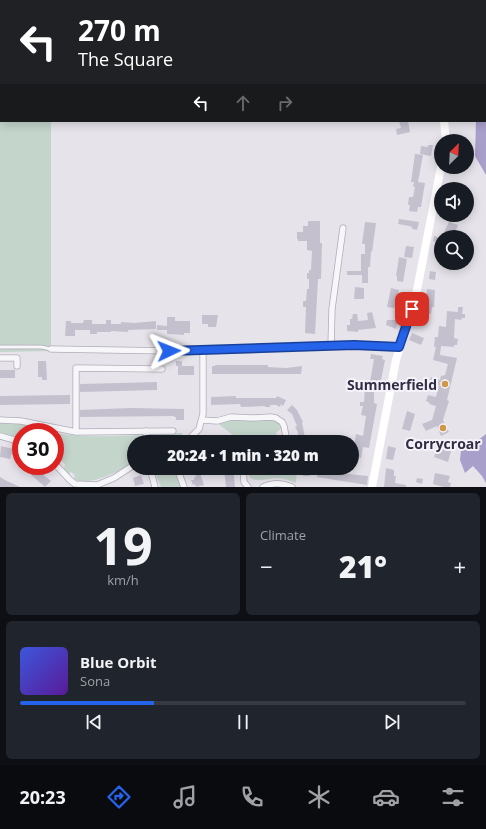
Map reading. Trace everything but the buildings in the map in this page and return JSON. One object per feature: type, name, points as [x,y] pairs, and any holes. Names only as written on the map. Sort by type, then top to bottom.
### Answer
[{"type":"main road","points":[[444,122],[445,134]]},
{"type":"main road","points":[[372,487],[399,347],[417,290],[440,174]]},
{"type":"street","points":[[331,346],[332,309],[343,228]]},
{"type":"street","points":[[51,349],[171,351],[354,345],[399,347]]},
{"type":"street","points":[[192,435],[198,428],[203,414],[203,350]]},
{"type":"street","points":[[0,358],[17,358],[17,366]]},
{"type":"street","points":[[76,432],[76,368],[162,369]]},
{"type":"street","points":[[202,420],[217,421],[232,417],[271,417],[282,422],[286,435]]},
{"type":"street","points":[[0,420],[21,420],[76,432],[173,431]]},
{"type":"street","points":[[0,436],[12,439]]},
{"type":"street","points":[[64,474],[76,484],[97,486],[127,470]]},
{"type":"street","points":[[152,475],[155,487]]},
{"type":"street","points":[[180,475],[184,487]]},
{"type":"street","points":[[244,475],[244,482],[248,487]]},
{"type":"street","points":[[263,487],[268,484],[278,483],[292,487]]},
{"type":"lane","points":[[0,347],[41,347],[51,349]]},
{"type":"shaded area","points":[[0,122],[51,122],[51,351],[0,352]]},
{"type":"shaded area","points":[[476,122],[486,122],[486,175],[475,156]]},
{"type":"shaded area","points":[[232,419],[255,421],[271,419],[277,420],[282,426],[281,429],[276,432],[277,435],[233,435],[217,423]]},
{"type":"shaded area","points":[[0,423],[12,423],[12,437],[0,433]]},
{"type":"shaded area","points":[[182,433],[182,435],[150,435]]},
{"type":"shaded area","points":[[486,434],[486,483],[473,466],[465,473],[460,460],[462,441],[473,444]]},
{"type":"shaded area","points":[[64,435],[127,435],[127,466],[114,473],[88,481],[80,481],[74,479],[75,475],[71,472],[68,474],[64,469]]},
{"type":"shaded area","points":[[156,475],[178,475],[182,487],[161,487]]},
{"type":"shaded area","points":[[248,475],[297,475],[296,483],[280,478],[254,480],[250,478]]},
{"type":"place","name":"Summerfield","points":[[445,384]]},
{"type":"place","name":"Corrycroar","points":[[443,428]]},
{"type":"route","points":[[169,351],[354,345],[399,347],[412,309]]}]
